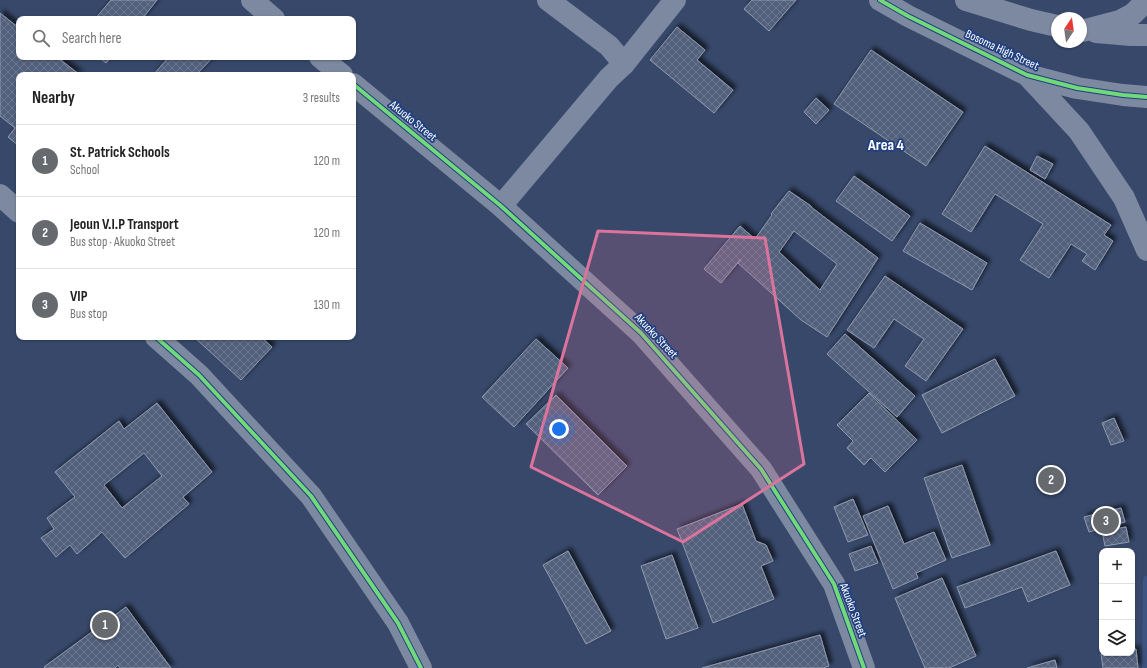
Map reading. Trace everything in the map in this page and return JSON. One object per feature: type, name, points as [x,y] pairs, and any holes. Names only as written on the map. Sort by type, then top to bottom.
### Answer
[{"type":"street","points":[[252,0],[271,16]]},
{"type":"street","points":[[548,0],[609,46],[624,64]]},
{"type":"street","points":[[501,206],[609,78],[624,64],[675,0]]},
{"type":"street","name":"Bosoma High Street","points":[[880,0],[908,16],[1028,75],[1077,88],[1147,97]]},
{"type":"street","points":[[966,0],[1051,25]]},
{"type":"street","points":[[1087,29],[1120,21],[1133,14],[1147,0]]},
{"type":"street","points":[[1087,31],[1147,35]]},
{"type":"street","points":[[324,60],[338,72]]},
{"type":"street","points":[[1028,75],[1079,131],[1124,198],[1147,250]]},
{"type":"street","name":"Akuoko Street","points":[[356,86],[501,206],[641,333],[761,469],[834,584],[864,668]]},
{"type":"street","points":[[0,195],[16,209]]},
{"type":"street","points":[[159,340],[199,376],[312,496],[398,623],[421,668]]},
{"type":"highlighted area","points":[[598,231],[765,238],[804,464],[683,542],[531,467]]},
{"type":"building","points":[[111,0],[157,0],[144,16],[98,16]]},
{"type":"building","points":[[752,0],[796,0],[769,31],[744,9]]},
{"type":"building","points":[[0,13],[16,26],[16,60],[61,60],[76,72],[16,72],[16,144],[8,137],[15,128],[0,116]]},
{"type":"building","points":[[677,27],[705,50],[697,60],[733,90],[714,113],[650,60]]},
{"type":"building","points":[[871,50],[963,112],[926,166],[834,104]]},
{"type":"building","points":[[166,60],[210,60],[199,72],[156,72]]},
{"type":"building","points":[[816,98],[829,110],[816,124],[804,112]]},
{"type":"building","points":[[985,146],[1111,225],[1104,235],[1113,241],[1095,270],[1082,261],[1087,254],[1071,244],[1049,278],[1020,260],[1043,224],[995,194],[971,232],[942,214]]},
{"type":"building","points":[[1037,156],[1053,164],[1045,179],[1030,170]]},
{"type":"building","points":[[854,176],[910,216],[892,241],[836,201]]},
{"type":"building","points":[[789,191],[811,206],[878,258],[827,337],[801,320],[738,263],[741,259],[721,283],[704,269],[740,226],[755,239],[772,215],[771,214]],"holes":[[[794,231],[837,264],[820,290],[779,252]]]},
{"type":"building","points":[[920,223],[987,263],[972,290],[903,251]]},
{"type":"building","points":[[885,276],[963,329],[926,381],[905,366],[924,339],[894,319],[874,348],[847,330]]},
{"type":"building","points":[[845,334],[915,396],[897,417],[827,354]]},
{"type":"building","points":[[536,339],[568,368],[514,427],[482,397]]},
{"type":"building","points":[[197,340],[264,340],[272,347],[241,380]]},
{"type":"building","points":[[995,359],[1015,396],[942,433],[922,395]]},
{"type":"building","points":[[869,393],[917,440],[885,472],[871,458],[864,465],[847,448],[853,441],[837,425]]},
{"type":"building","points":[[556,395],[627,466],[598,495],[526,424]]},
{"type":"building","points":[[157,403],[212,472],[183,497],[189,504],[125,558],[102,532],[77,554],[70,545],[56,557],[41,538],[54,529],[47,518],[75,497],[55,472],[119,421],[124,429]],"holes":[[[144,453],[162,476],[122,508],[104,485]]]},
{"type":"building","points":[[1114,418],[1124,441],[1111,445],[1102,423]]},
{"type":"building","points":[[962,465],[990,545],[952,558],[924,478]]},
{"type":"building","points":[[853,499],[868,535],[848,542],[834,507]]},
{"type":"building","points":[[742,504],[756,541],[766,545],[773,561],[761,566],[774,599],[713,623],[677,529]]},
{"type":"building","points":[[888,506],[904,544],[934,532],[946,560],[916,573],[918,578],[893,589],[863,516]]},
{"type":"building","points":[[1121,508],[1125,522],[1089,532],[1084,517]]},
{"type":"building","points":[[1126,527],[1129,542],[1105,546],[1102,531]]},
{"type":"building","points":[[871,546],[878,563],[855,571],[849,554]]},
{"type":"building","points":[[568,551],[611,631],[586,644],[543,565]]},
{"type":"building","points":[[1056,551],[1070,585],[1028,602],[1022,587],[965,608],[957,587]]},
{"type":"building","points":[[672,555],[698,628],[666,639],[641,566]]},
{"type":"building","points":[[942,578],[976,656],[949,668],[925,668],[895,598]]},
{"type":"building","points":[[126,607],[171,668],[120,668],[118,665],[115,668],[44,667]]},
{"type":"building","points":[[820,635],[829,666],[823,668],[702,668]]},
{"type":"building","points":[[1136,649],[1138,668],[1103,668],[1101,656],[1135,656]]},
{"type":"building","points":[[1055,660],[1057,668],[1027,668]]},
{"type":"waterway","points":[[1146,668],[1147,580]]},
{"type":"cycle path","points":[[880,0],[908,16],[1027,75],[1077,88],[1147,97]]},
{"type":"cycle path","points":[[356,86],[501,206],[641,333],[761,469],[834,584],[864,668]]},
{"type":"cycle path","points":[[159,340],[199,375],[311,496],[398,623],[421,668]]},
{"type":"place","name":"Jeoun V.I.P Transport","points":[[1051,480]]},
{"type":"place","name":"VIP","points":[[1106,521]]},
{"type":"place","name":"St. Patrick Schools","points":[[105,625]]},
{"type":"district","name":"Area 4","points":[[886,145]]}]
